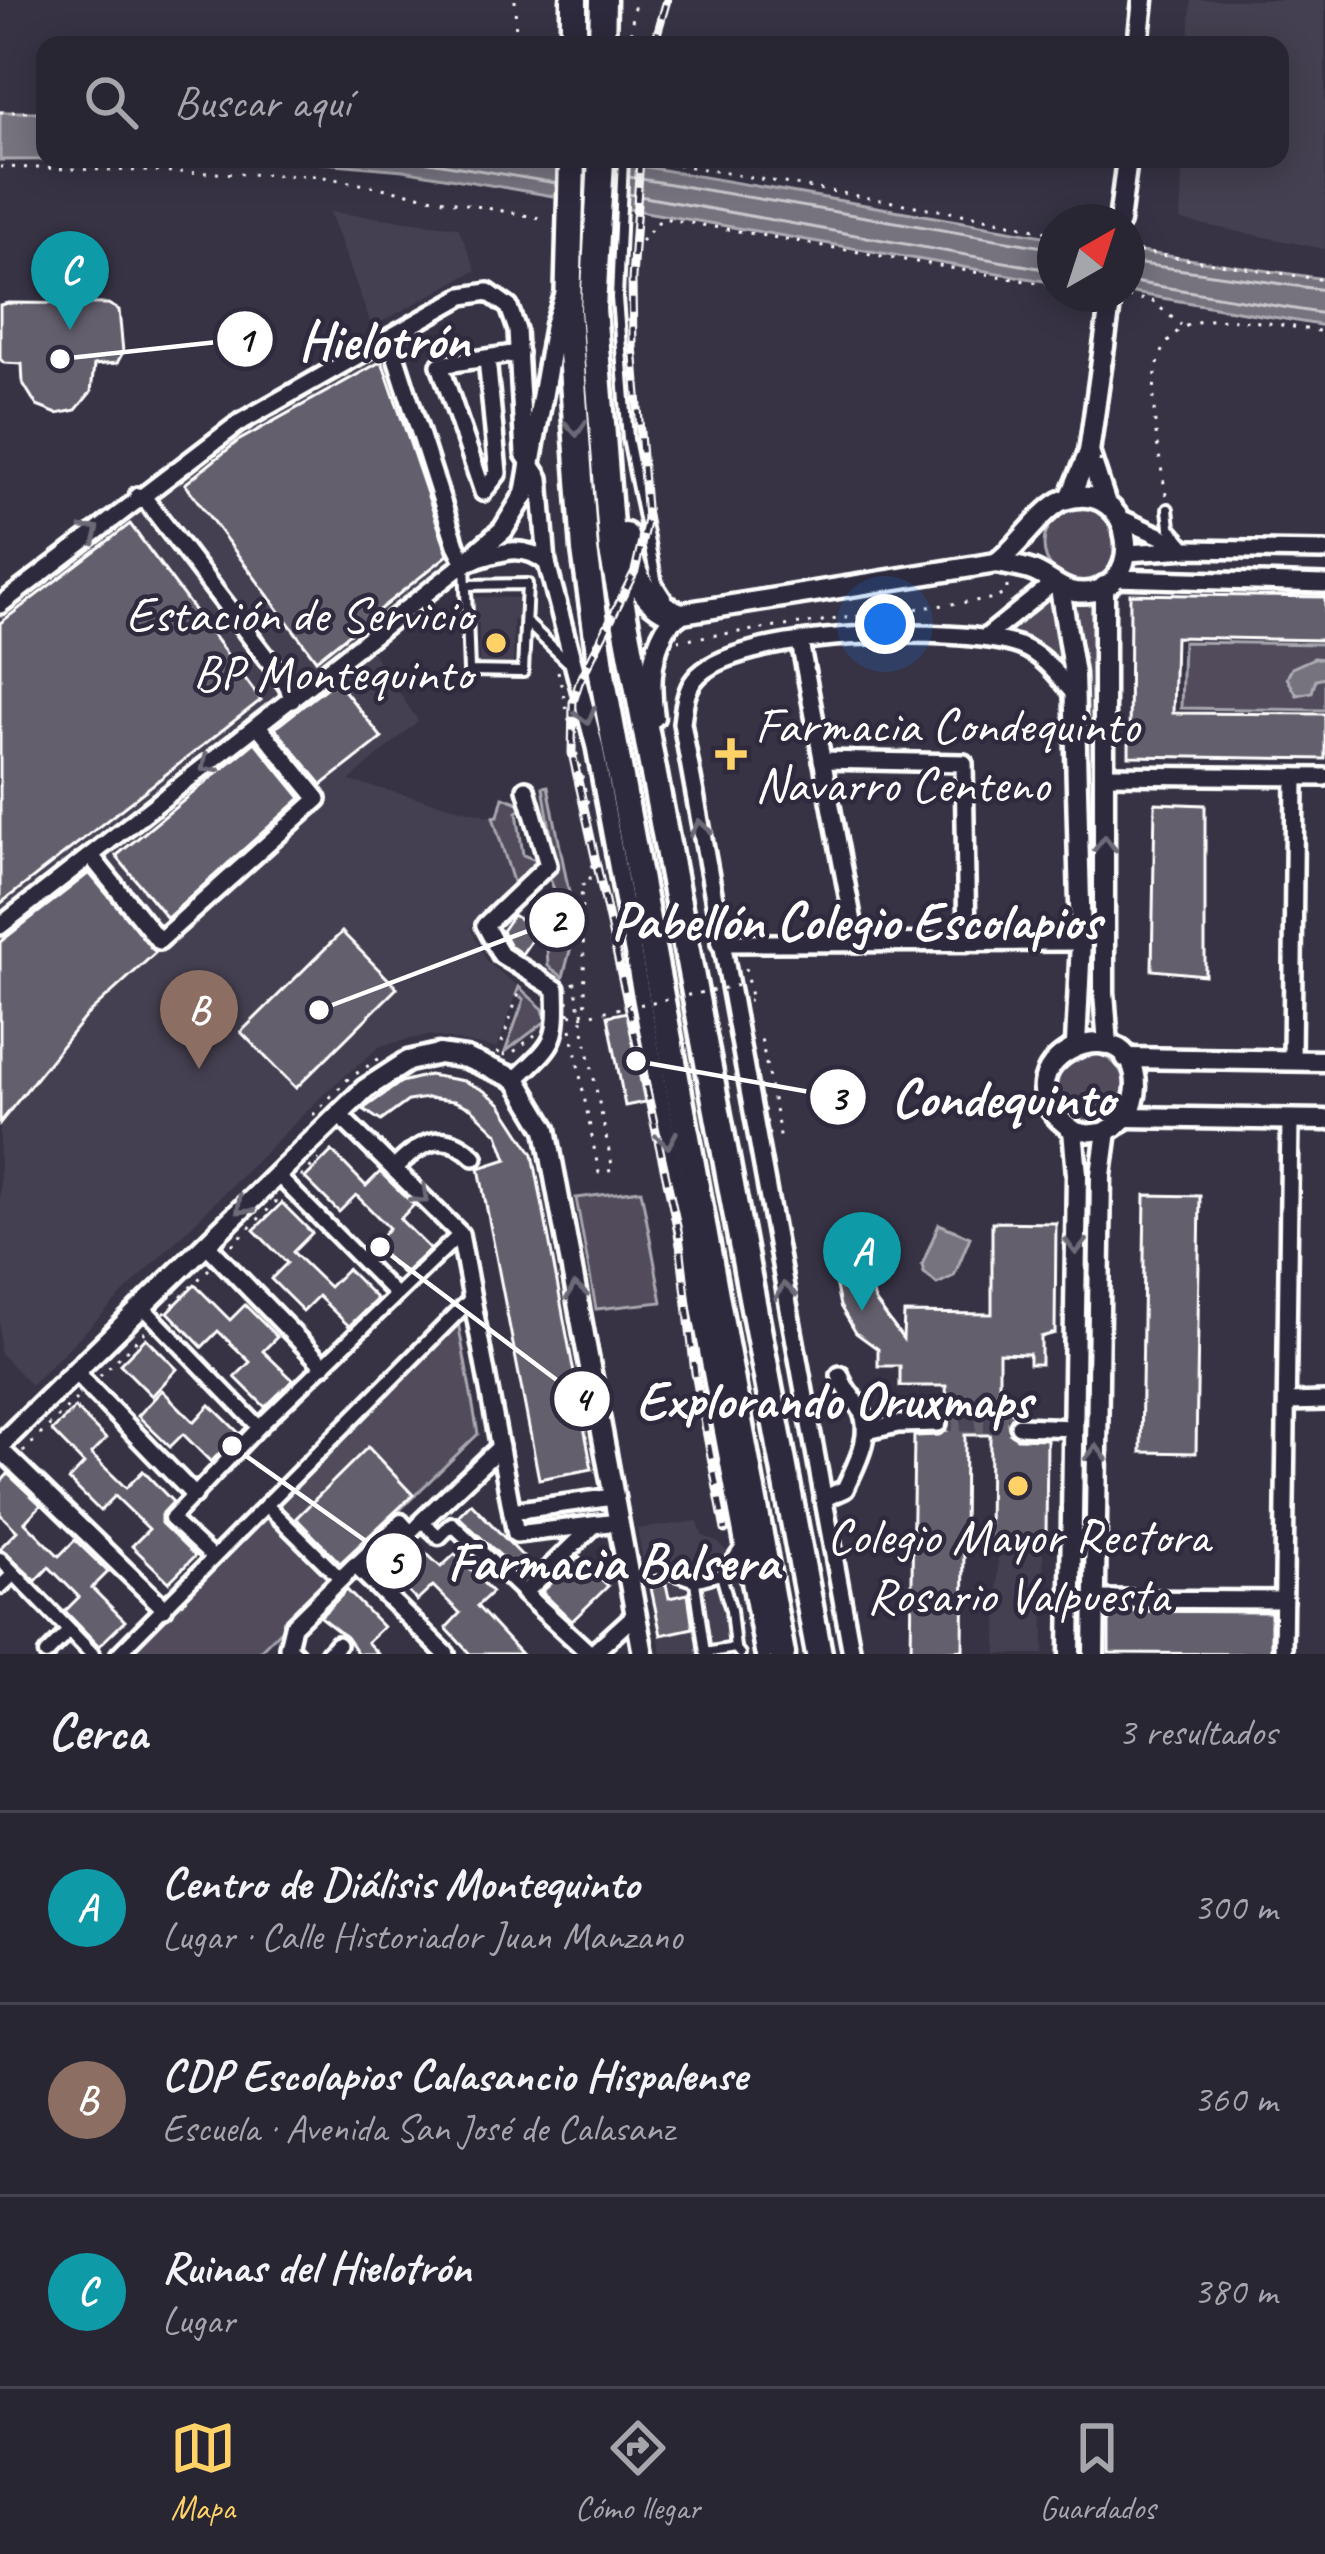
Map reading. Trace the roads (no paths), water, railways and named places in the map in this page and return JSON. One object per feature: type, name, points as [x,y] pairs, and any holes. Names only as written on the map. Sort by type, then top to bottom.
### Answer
[{"type":"main road","points":[[574,0],[574,36]]},
{"type":"main road","points":[[602,36],[603,0]]},
{"type":"main road","points":[[572,168],[567,299],[585,550],[603,680],[782,1654]]},
{"type":"main road","points":[[603,168],[610,204],[593,309],[612,551],[819,1654]]},
{"type":"main road","points":[[602,423],[635,579],[649,599],[676,614]]},
{"type":"main road","points":[[789,1489],[813,1560],[831,1654]]},
{"type":"street","points":[[1139,36],[1143,0]]},
{"type":"street","points":[[1121,204],[1125,168]]},
{"type":"street","points":[[0,605],[239,422],[463,296],[488,292],[508,307],[517,329],[524,454],[536,472]]},
{"type":"street","points":[[567,299],[556,325],[539,426],[536,472],[547,563],[595,747],[764,1654]]},
{"type":"street","points":[[1108,1045],[1104,992],[1109,582],[1127,553],[1125,530],[1113,512],[1095,458],[1111,312]]},
{"type":"street","points":[[390,339],[465,563]]},
{"type":"street","points":[[487,358],[498,473],[483,492],[440,364],[519,353]]},
{"type":"street","points":[[996,563],[1017,549],[1045,512],[1070,498],[1095,458]]},
{"type":"street","points":[[0,926],[465,563],[515,515],[536,472]]},
{"type":"street","points":[[138,496],[145,499],[274,667],[292,700]]},
{"type":"street","points":[[1070,498],[1094,499],[1189,549]]},
{"type":"street","points":[[1037,524],[1034,553],[1053,583],[1075,695],[1081,942],[1076,1044]]},
{"type":"street","points":[[465,563],[513,550],[530,550],[547,563]]},
{"type":"street","points":[[1127,553],[1325,551]]},
{"type":"street","points":[[663,829],[666,787],[651,675],[660,637],[676,614],[996,563],[1090,591],[1109,582],[1325,584]]},
{"type":"street","points":[[986,637],[1053,583]]},
{"type":"street","points":[[852,1654],[704,865],[682,723],[686,697],[695,678],[719,660],[843,634],[986,637],[1034,653],[1075,695]]},
{"type":"street","points":[[800,642],[857,943]]},
{"type":"street","points":[[91,856],[159,941],[318,799],[258,726]]},
{"type":"street","points":[[822,760],[964,763],[967,942]]},
{"type":"street","points":[[1105,776],[1325,777]]},
{"type":"street","points":[[1292,1060],[1295,777]]},
{"type":"street","points":[[164,1608],[0,1447],[82,1379],[149,1314],[283,1182],[318,1133],[383,1075],[408,1061],[439,1054],[515,1070],[541,1056],[557,1033],[561,1017],[556,989],[501,955],[485,925],[548,865],[526,789]]},
{"type":"street","points":[[720,943],[1081,942]]},
{"type":"street","points":[[1076,1044],[1108,1045],[1126,1058],[1136,1077],[1136,1098],[1126,1117],[1106,1131],[1072,1130],[1058,1120],[1047,1100],[1046,1077],[1057,1056],[1076,1044]]},
{"type":"street","points":[[1126,1058],[1325,1061]]},
{"type":"street","points":[[515,1070],[550,1144],[643,1654]]},
{"type":"street","points":[[338,1114],[460,1234],[516,1534],[618,1522]]},
{"type":"street","points":[[1126,1117],[1325,1120]]},
{"type":"street","points":[[1283,1654],[1290,1120]]},
{"type":"street","points":[[1070,1654],[1078,1174],[1072,1130]]},
{"type":"street","points":[[1094,1654],[1101,1175],[1106,1131]]},
{"type":"street","points":[[394,1169],[414,1149],[432,1140],[452,1140],[474,1157]]},
{"type":"street","points":[[283,1182],[396,1295]]},
{"type":"street","points":[[213,1558],[171,1519],[259,1427],[460,1234]]},
{"type":"street","points":[[213,1251],[323,1365]]},
{"type":"street","points":[[118,1654],[472,1298]]},
{"type":"street","points":[[149,1314],[259,1427]]},
{"type":"street","points":[[823,1499],[845,1489],[866,1430],[862,1412],[844,1390],[840,1375]]},
{"type":"street","points":[[82,1379],[194,1495]]},
{"type":"street","points":[[1286,1402],[1325,1401]]},
{"type":"street","points":[[866,1430],[938,1423]]},
{"type":"street","points":[[1019,1426],[1074,1428]]},
{"type":"street","points":[[285,1652],[293,1626],[401,1521],[411,1532],[500,1448]]},
{"type":"street","points":[[512,1511],[613,1497]]},
{"type":"street","points":[[266,1505],[341,1579]]},
{"type":"street","points":[[422,1520],[439,1537],[452,1524],[591,1654],[636,1614]]},
{"type":"street","points":[[524,1593],[594,1525]]},
{"type":"street","points":[[0,1559],[92,1654]]},
{"type":"street","points":[[355,1565],[446,1654]]},
{"type":"street","points":[[0,1587],[14,1574]]},
{"type":"street","points":[[1094,1599],[1284,1600]]},
{"type":"street","points":[[46,1654],[69,1631]]},
{"type":"lane","points":[[620,168],[610,204],[621,263],[616,298],[628,439],[657,583],[676,614]]},
{"type":"lane","points":[[1168,509],[1170,527],[1189,549]]},
{"type":"lane","points":[[465,563],[469,671],[523,672],[527,584],[466,585]]},
{"type":"lane","points":[[525,621],[571,665]]},
{"type":"lane","points":[[629,1577],[656,1569],[695,1582],[721,1575],[742,1545]]},
{"type":"lane","points":[[695,1582],[703,1653],[738,1651],[721,1575]]},
{"type":"water","points":[[0,112],[36,112],[36,160],[0,160]]},
{"type":"water","points":[[380,168],[652,168],[1037,235],[1037,280]]},
{"type":"water","points":[[1145,253],[1325,279],[1325,326],[1145,295]]},
{"type":"water","points":[[1314,658],[1325,659],[1325,677],[1316,679],[1312,692],[1297,695],[1287,678],[1292,668]]},
{"type":"water","points":[[939,1224],[970,1237],[954,1276],[937,1284],[922,1265]]},
{"type":"tunnel","points":[[938,1423],[1019,1426]]},
{"type":"railway","points":[[657,36],[667,0]]},
{"type":"railway","points":[[639,168],[633,345],[647,519],[635,571],[579,683],[573,702],[572,753],[679,1235],[695,1373],[725,1530]]},
{"type":"place","name":"Ruinas del Hielotrón","points":[[70,330]]},
{"type":"place","name":"Hielotrón","points":[[60,359]]},
{"type":"place","name":"Estación de Servicio BP Montequinto","points":[[496,643]]},
{"type":"place","name":"Farmacia Condequinto Navarro Centeno","points":[[731,754]]},
{"type":"place","name":"Pabellón Colegio Escolapios","points":[[319,1010]]},
{"type":"place","name":"Condequinto","points":[[636,1061]]},
{"type":"place","name":"CDP Escolapios Calasancio Hispalense","points":[[199,1069]]},
{"type":"place","name":"Explorando Oruxmaps","points":[[380,1247]]},
{"type":"place","name":"Centro de Diálisis Montequinto","points":[[862,1311]]},
{"type":"place","name":"Farmacia Balsera","points":[[232,1446]]},
{"type":"place","name":"Colegio Mayor Rectora Rosario Valpuesta","points":[[1018,1486]]}]
